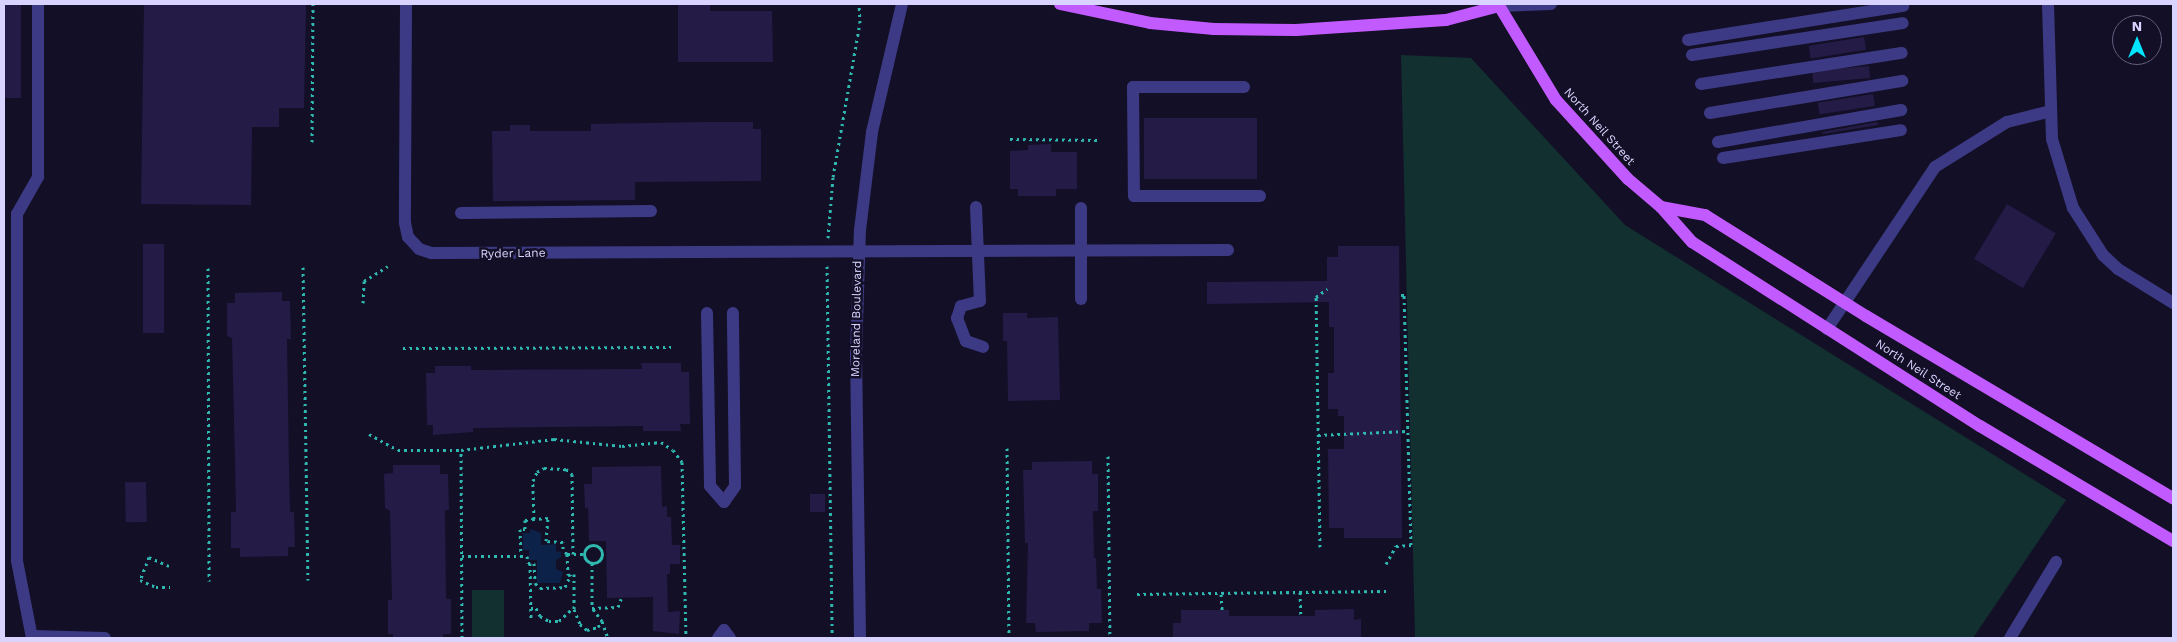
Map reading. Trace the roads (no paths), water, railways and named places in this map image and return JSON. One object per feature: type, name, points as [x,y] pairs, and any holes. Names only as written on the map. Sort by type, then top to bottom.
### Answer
[{"type":"main road","points":[[1060,4],[1150,23],[1214,29],[1296,30],[1446,20],[1495,5]]},
{"type":"main road","name":"North Neil Street","points":[[1495,5],[1556,100],[1628,179],[1661,207],[1692,242],[1980,426],[2173,541]]},
{"type":"main road","name":"North Neil Street","points":[[1661,207],[1705,215],[1843,302],[2173,498]]},
{"type":"street","points":[[38,4],[38,177],[17,214],[18,561],[32,637],[105,638]]},
{"type":"street","name":"Ryder Lane","points":[[406,4],[405,223],[408,237],[419,249],[449,255],[1228,250]]},
{"type":"street","name":"Moreland Boulevard","points":[[860,638],[858,253],[872,132],[902,4]]},
{"type":"street","points":[[1495,5],[1551,4]]},
{"type":"street","points":[[2048,4],[2052,139],[2060,172],[2077,218],[2103,255],[2118,269],[2173,303]]},
{"type":"street","points":[[1688,40],[1903,6]]},
{"type":"street","points":[[1692,55],[1902,23]]},
{"type":"street","points":[[1701,84],[1902,52]]},
{"type":"street","points":[[1710,113],[1902,81]]},
{"type":"street","points":[[1244,87],[1133,87],[1134,196],[1260,196]]},
{"type":"street","points":[[1718,142],[1901,110]]},
{"type":"street","points":[[1827,329],[1843,302],[1935,167],[2008,122],[2051,111]]},
{"type":"street","points":[[1723,158],[1901,130]]},
{"type":"street","points":[[976,207],[980,301],[962,306],[957,318],[966,341],[983,347]]},
{"type":"street","points":[[1081,208],[1081,299]]},
{"type":"street","points":[[461,213],[651,211]]},
{"type":"street","points":[[4,213],[17,214]]},
{"type":"street","points":[[707,313],[710,486],[724,502],[735,486],[733,313]]},
{"type":"street","points":[[2010,638],[2056,562]]},
{"type":"street","points":[[718,638],[724,630],[730,638]]},
{"type":"water","points":[[531,529],[541,533],[541,545],[556,544],[556,551],[561,552],[561,557],[556,560],[556,569],[563,572],[560,583],[537,583],[537,560],[529,560],[529,550],[523,550],[523,533],[529,533]]}]
